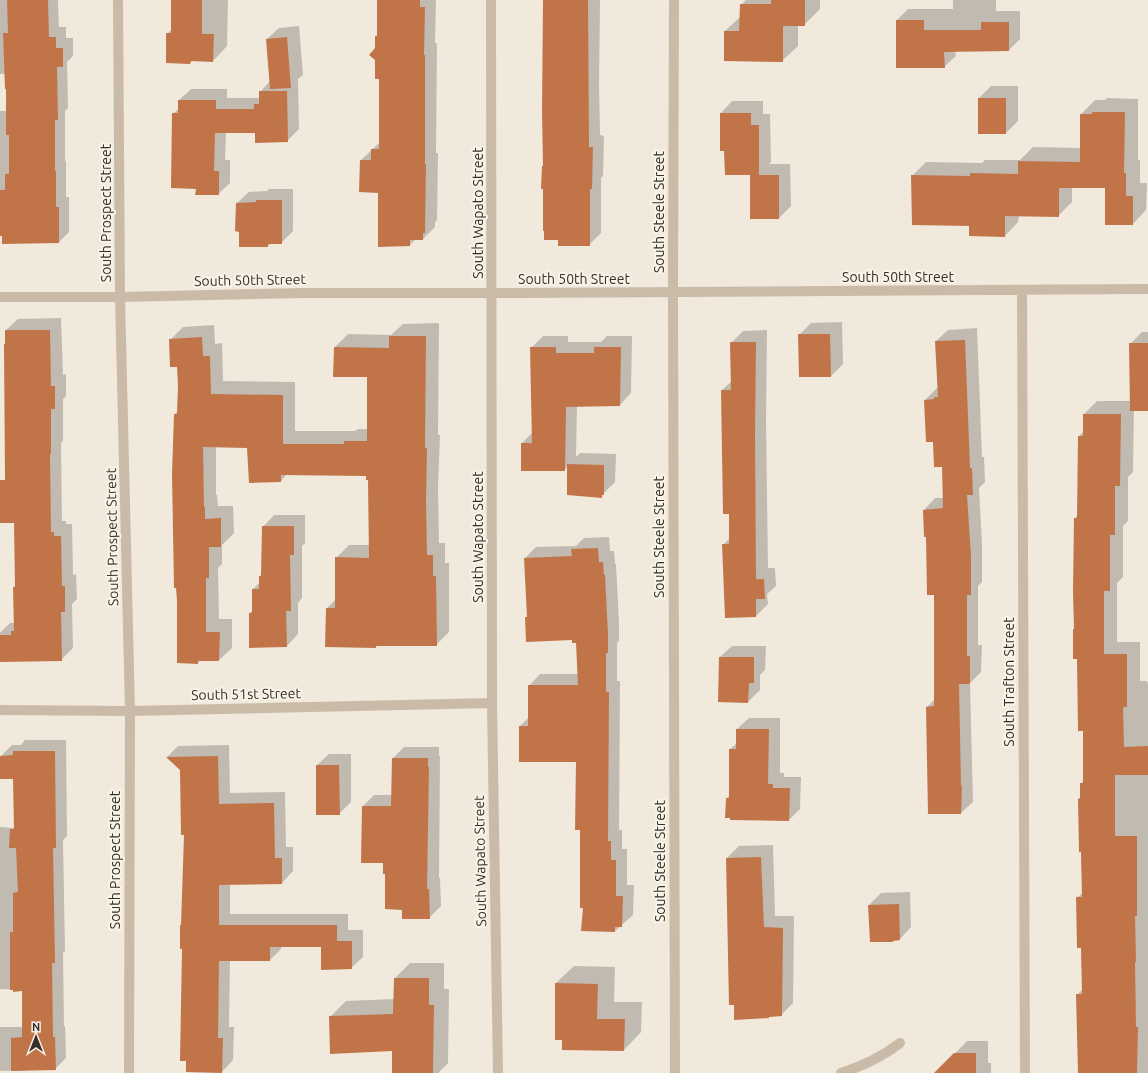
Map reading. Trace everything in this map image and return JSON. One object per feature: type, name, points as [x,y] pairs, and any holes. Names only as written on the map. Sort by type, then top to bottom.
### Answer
[{"type":"street","name":"South Prospect Street","points":[[118,0],[120,297],[130,711],[129,1073]]},
{"type":"street","name":"South Wapato Street","points":[[491,0],[492,703],[498,1073]]},
{"type":"street","name":"South Steele Street","points":[[674,0],[672,293],[675,1073]]},
{"type":"street","name":"South 50th Street","points":[[0,296],[120,297],[305,293],[492,294],[1148,289]]},
{"type":"street","name":"South Trafton Street","points":[[1022,291],[1025,1073]]},
{"type":"street","name":"South 51st Street","points":[[0,710],[130,711],[492,703]]},
{"type":"street","points":[[841,1073],[857,1068],[885,1054],[900,1043]]},
{"type":"building","points":[[7,0],[48,0],[49,37],[56,37],[56,48],[63,48],[63,67],[57,67],[58,120],[55,120],[56,207],[59,207],[59,243],[2,244],[2,236],[0,236],[0,190],[5,190],[5,174],[9,174],[9,135],[6,135],[6,89],[3,33],[8,33]]},
{"type":"building","points":[[171,0],[202,0],[202,34],[214,34],[213,62],[191,61],[190,64],[166,63],[166,33],[171,33]]},
{"type":"building","points":[[377,0],[420,0],[420,7],[425,7],[425,233],[423,233],[423,240],[410,240],[410,246],[378,247],[378,193],[359,192],[360,160],[371,160],[371,149],[379,149],[379,79],[375,79],[375,60],[369,55],[375,48],[375,36],[377,36]]},
{"type":"building","points":[[543,0],[588,0],[589,147],[593,147],[592,189],[590,189],[590,246],[558,246],[558,240],[544,240],[543,189],[541,189],[543,166]]},
{"type":"building","points":[[771,0],[805,0],[805,26],[783,26],[783,62],[724,61],[724,31],[739,31],[740,4],[771,4]]},
{"type":"building","points":[[896,20],[924,20],[924,30],[981,30],[981,22],[1009,22],[1009,51],[944,52],[945,68],[896,68]]},
{"type":"building","points":[[287,37],[291,88],[270,89],[266,39]]},
{"type":"building","points":[[259,91],[287,91],[288,142],[255,143],[255,133],[215,133],[214,171],[219,171],[219,195],[195,195],[196,189],[171,188],[172,113],[178,113],[178,100],[216,100],[216,109],[254,109],[254,104],[259,104]]},
{"type":"building","points":[[978,98],[1006,98],[1006,134],[978,134]]},
{"type":"building","points":[[1092,112],[1125,112],[1124,173],[1126,173],[1126,196],[1133,196],[1133,225],[1105,225],[1105,188],[1059,188],[1059,217],[1005,216],[1005,237],[969,236],[969,226],[912,225],[911,175],[970,176],[970,173],[1018,174],[1018,161],[1080,162],[1080,114],[1092,114]]},
{"type":"building","points":[[720,113],[751,113],[751,125],[759,125],[759,175],[725,175],[724,151],[720,151]]},
{"type":"building","points":[[750,175],[779,175],[779,219],[750,219]]},
{"type":"building","points":[[256,200],[282,200],[282,244],[268,244],[268,247],[239,247],[239,232],[235,231],[236,203],[256,202]]},
{"type":"building","points":[[5,330],[50,330],[51,386],[55,386],[55,409],[51,409],[51,532],[54,532],[54,536],[61,536],[62,586],[65,586],[65,612],[61,612],[62,661],[0,662],[0,635],[11,635],[11,631],[14,631],[13,587],[15,587],[14,523],[0,523],[0,480],[5,480]]},
{"type":"building","points":[[798,334],[830,334],[831,377],[799,377]]},
{"type":"building","points":[[389,336],[426,336],[425,448],[427,448],[427,555],[433,555],[433,576],[436,576],[437,646],[376,646],[376,648],[325,647],[326,608],[335,608],[335,557],[369,558],[368,480],[366,480],[366,476],[281,475],[281,482],[249,483],[247,448],[203,447],[205,519],[221,518],[221,547],[209,547],[209,578],[206,578],[206,632],[220,632],[219,661],[198,661],[198,664],[177,663],[177,601],[176,588],[174,588],[172,474],[174,414],[177,414],[178,386],[177,367],[170,367],[169,339],[202,337],[203,356],[210,356],[211,394],[283,395],[283,444],[344,444],[344,441],[367,441],[367,377],[333,377],[334,347],[389,348]]},
{"type":"building","points":[[965,340],[970,468],[972,468],[973,495],[967,495],[971,556],[971,595],[967,595],[967,656],[970,656],[970,684],[959,684],[962,786],[961,814],[928,814],[926,707],[934,706],[934,595],[927,595],[926,537],[924,537],[923,510],[943,508],[942,467],[934,467],[933,442],[926,442],[924,400],[938,397],[935,341]]},
{"type":"building","points":[[730,342],[756,342],[756,579],[764,579],[765,599],[756,599],[756,617],[725,618],[722,544],[729,544],[729,514],[723,514],[721,390],[731,390]]},
{"type":"building","points":[[1129,343],[1148,343],[1148,411],[1130,411]]},
{"type":"building","points":[[530,347],[556,347],[556,353],[594,353],[594,347],[621,347],[620,406],[566,407],[565,471],[521,471],[521,443],[532,443]]},
{"type":"building","points":[[1083,414],[1121,414],[1120,486],[1115,486],[1115,535],[1110,535],[1110,591],[1104,591],[1104,654],[1127,654],[1127,707],[1123,707],[1124,747],[1148,746],[1148,775],[1115,775],[1115,836],[1137,836],[1137,916],[1135,916],[1135,962],[1136,1027],[1138,1027],[1137,1073],[1078,1073],[1076,994],[1082,994],[1081,948],[1077,948],[1076,897],[1082,897],[1078,799],[1080,798],[1080,783],[1083,783],[1083,731],[1078,731],[1077,659],[1073,659],[1073,591],[1074,518],[1077,518],[1078,436],[1083,436]]},
{"type":"building","points":[[567,464],[604,465],[604,495],[602,495],[602,498],[567,495]]},
{"type":"building","points":[[262,526],[294,526],[294,555],[290,555],[291,611],[286,611],[287,647],[249,648],[249,613],[252,613],[252,589],[259,589],[259,576],[261,576]]},
{"type":"building","points":[[598,548],[599,562],[603,562],[605,575],[608,635],[608,653],[606,653],[606,692],[609,692],[608,841],[611,841],[611,860],[616,860],[616,896],[623,896],[622,927],[615,927],[615,932],[581,931],[583,908],[580,908],[580,830],[575,830],[576,762],[519,762],[519,726],[528,726],[528,685],[578,685],[576,643],[572,643],[572,640],[526,642],[525,617],[527,617],[524,558],[572,556],[571,549]]},
{"type":"building","points":[[719,657],[754,657],[754,683],[749,683],[748,703],[718,702]]},
{"type":"building","points":[[736,729],[769,729],[768,784],[773,784],[773,788],[790,788],[789,821],[730,820],[730,818],[725,818],[726,798],[729,798],[729,749],[736,749]]},
{"type":"building","points":[[13,751],[55,751],[56,848],[53,848],[55,963],[52,963],[53,1037],[55,1037],[56,1070],[11,1071],[11,1038],[22,1037],[22,991],[13,992],[13,990],[10,990],[10,932],[13,932],[13,893],[18,892],[16,848],[9,848],[10,829],[14,829],[13,779],[0,779],[0,756],[13,755]]},
{"type":"building","points":[[218,756],[219,804],[274,803],[275,858],[282,858],[282,884],[219,885],[219,925],[337,925],[337,941],[352,941],[352,969],[321,970],[321,947],[270,947],[270,961],[219,961],[218,1038],[223,1038],[222,1073],[186,1072],[186,1061],[180,1061],[182,949],[180,949],[180,925],[184,835],[181,835],[180,770],[166,757]]},
{"type":"building","points":[[392,758],[428,758],[427,889],[429,889],[430,919],[402,919],[402,910],[385,909],[385,874],[383,874],[383,863],[361,863],[362,806],[391,806]]},
{"type":"building","points":[[316,765],[339,765],[340,815],[316,815]]},
{"type":"building","points":[[761,857],[764,927],[783,928],[782,1016],[734,1020],[734,1005],[729,1005],[726,858]]},
{"type":"building","points":[[899,904],[900,940],[893,942],[870,942],[868,905]]},
{"type":"building","points":[[394,978],[429,978],[429,1005],[434,1005],[433,1073],[392,1073],[392,1051],[330,1054],[329,1016],[393,1014]]},
{"type":"building","points":[[555,983],[598,984],[597,1019],[625,1019],[624,1051],[562,1050],[562,1040],[555,1040]]},
{"type":"building","points":[[954,1053],[976,1053],[976,1073],[934,1073]]}]
